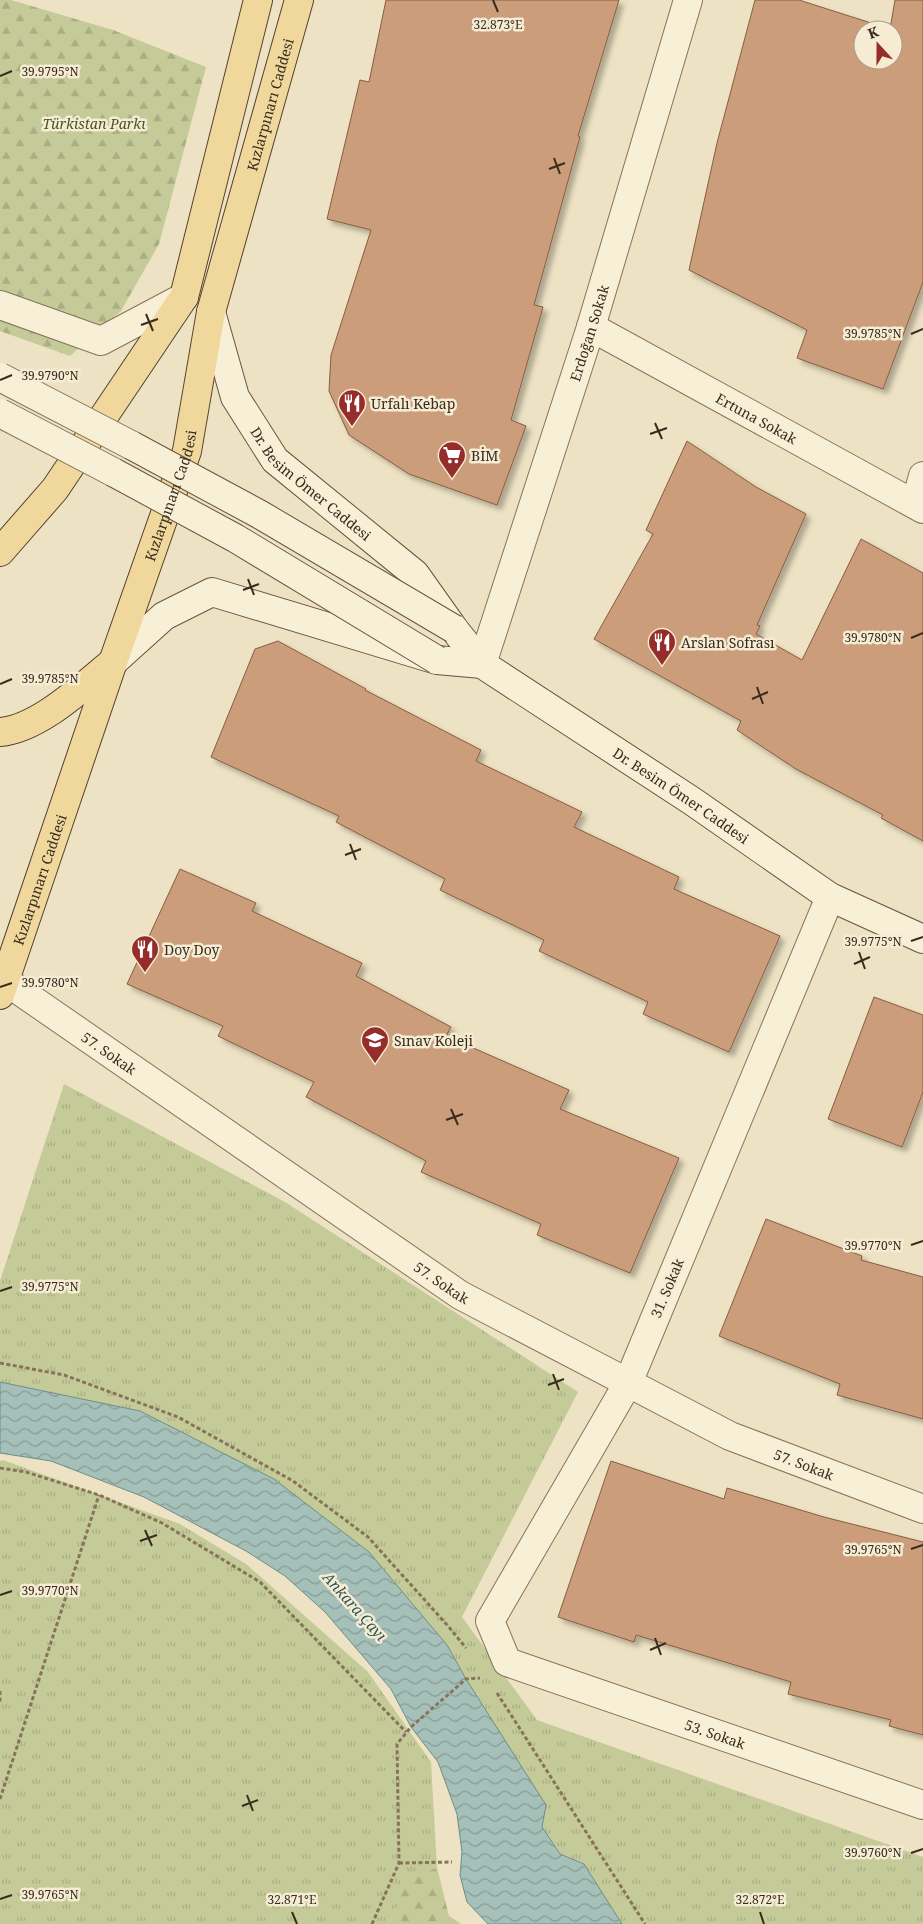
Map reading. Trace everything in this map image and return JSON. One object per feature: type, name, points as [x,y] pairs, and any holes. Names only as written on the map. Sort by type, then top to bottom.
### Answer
[{"type":"main road","points":[[0,552],[55,489],[184,297],[258,0]]},
{"type":"main road","name":"Kızlarpınarı Caddesi","points":[[1,978],[187,451],[211,312],[299,0]]},
{"type":"main road","points":[[0,732],[14,731],[59,706],[113,662]]},
{"type":"street","name":"Erdoğan Sokak","points":[[482,664],[591,327],[688,0]]},
{"type":"street","points":[[0,305],[100,341],[184,297]]},
{"type":"street","name":"Dr. Besim Ömer Caddesi","points":[[211,312],[235,397],[275,460],[415,574],[454,629],[482,664],[692,801],[830,897],[923,939]]},
{"type":"street","name":"Ertuna Sokak","points":[[591,327],[919,506]]},
{"type":"street","points":[[0,377],[259,514],[454,629]]},
{"type":"street","points":[[0,413],[235,538],[438,660]]},
{"type":"street","points":[[919,506],[923,476]]},
{"type":"street","points":[[113,662],[164,616],[212,592],[438,660]]},
{"type":"street","name":"Dr. Besim Ömer Caddesi","points":[[438,660],[482,664]]},
{"type":"street","name":"31. Sokak","points":[[497,1670],[490,1621],[628,1383],[830,897]]},
{"type":"street","name":"57. Sokak","points":[[1,978],[460,1295],[730,1436],[923,1509]]},
{"type":"street","name":"53. Sokak","points":[[497,1670],[923,1806]]},
{"type":"path","points":[[0,1363],[64,1375],[178,1417],[293,1481],[368,1537],[448,1626],[470,1655]]},
{"type":"path","points":[[0,1468],[26,1472],[99,1495],[162,1523],[260,1582],[406,1732]]},
{"type":"path","points":[[0,1799],[99,1495]]},
{"type":"path","points":[[372,1924],[399,1863],[397,1744],[411,1727],[466,1679],[497,1670]]},
{"type":"path","points":[[0,1691],[0,1702]]},
{"type":"path","points":[[497,1692],[645,1924]]},
{"type":"path","points":[[399,1863],[452,1862]]},
{"type":"green space","name":"Türkistan Parkı","points":[[0,0],[11,0],[113,30],[206,67],[159,244],[121,311],[70,356],[0,331]]},
{"type":"green space","points":[[64,1084],[285,1202],[578,1392],[462,1617],[537,1720],[923,1857],[923,1924],[622,1924],[584,1864],[560,1854],[542,1827],[447,1645],[274,1479],[140,1411],[0,1382],[0,1281]]},
{"type":"green space","points":[[3,1460],[180,1524],[246,1564],[368,1672],[431,1762],[437,1867],[407,1882],[389,1924],[0,1924],[0,1461]]},
{"type":"green space","points":[[437,1867],[449,1916],[461,1924],[389,1924],[407,1881]]},
{"type":"water","name":"Ankara Çayı","points":[[0,1382],[140,1411],[274,1479],[369,1552],[447,1645],[466,1679],[546,1805],[542,1827],[560,1854],[584,1864],[622,1924],[488,1924],[467,1902],[460,1875],[462,1852],[457,1814],[438,1762],[411,1727],[391,1689],[325,1612],[285,1576],[246,1551],[144,1497],[51,1461],[0,1453]]},
{"type":"building","points":[[386,0],[619,0],[578,136],[580,137],[534,305],[543,307],[511,420],[526,426],[497,505],[409,474],[349,435],[329,391],[331,355],[371,230],[327,219],[360,80],[369,82]]},
{"type":"building","points":[[755,0],[799,0],[862,20],[853,20],[853,70],[903,70],[903,20],[892,20],[895,0],[923,0],[923,282],[883,389],[797,358],[807,330],[689,270],[717,143]]},
{"type":"building","points":[[687,441],[756,487],[806,514],[757,625],[760,626],[756,634],[802,660],[861,539],[923,573],[923,841],[881,818],[883,815],[796,769],[737,730],[741,721],[594,639],[653,534],[646,530]]},
{"type":"building","points":[[278,641],[365,690],[481,750],[476,761],[582,812],[574,827],[679,877],[674,889],[780,936],[729,1052],[643,1014],[648,1002],[539,951],[544,940],[440,890],[445,879],[336,822],[339,816],[211,757],[255,649]]},
{"type":"building","points":[[180,869],[256,903],[252,911],[362,963],[356,976],[451,1027],[446,1036],[569,1090],[560,1109],[679,1158],[630,1273],[537,1235],[541,1224],[421,1172],[426,1161],[306,1097],[314,1082],[218,1036],[223,1026],[127,984]]},
{"type":"building","points":[[874,997],[923,1015],[923,1092],[902,1147],[828,1119]]},
{"type":"building","points":[[766,1219],[862,1256],[861,1260],[923,1277],[923,1419],[837,1395],[840,1384],[719,1336]]},
{"type":"building","points":[[611,1461],[724,1499],[727,1488],[824,1517],[923,1542],[923,1735],[889,1726],[891,1720],[788,1694],[791,1682],[636,1635],[634,1642],[558,1617]]},
{"type":"place","name":"Urfalı Kebap","points":[[352,427]]},
{"type":"place","name":"BİM","points":[[452,479]]},
{"type":"place","name":"Arslan Sofrası","points":[[662,666]]},
{"type":"place","name":"Doy Doy","points":[[145,973]]},
{"type":"place","name":"Sınav Koleji","points":[[375,1064]]}]
